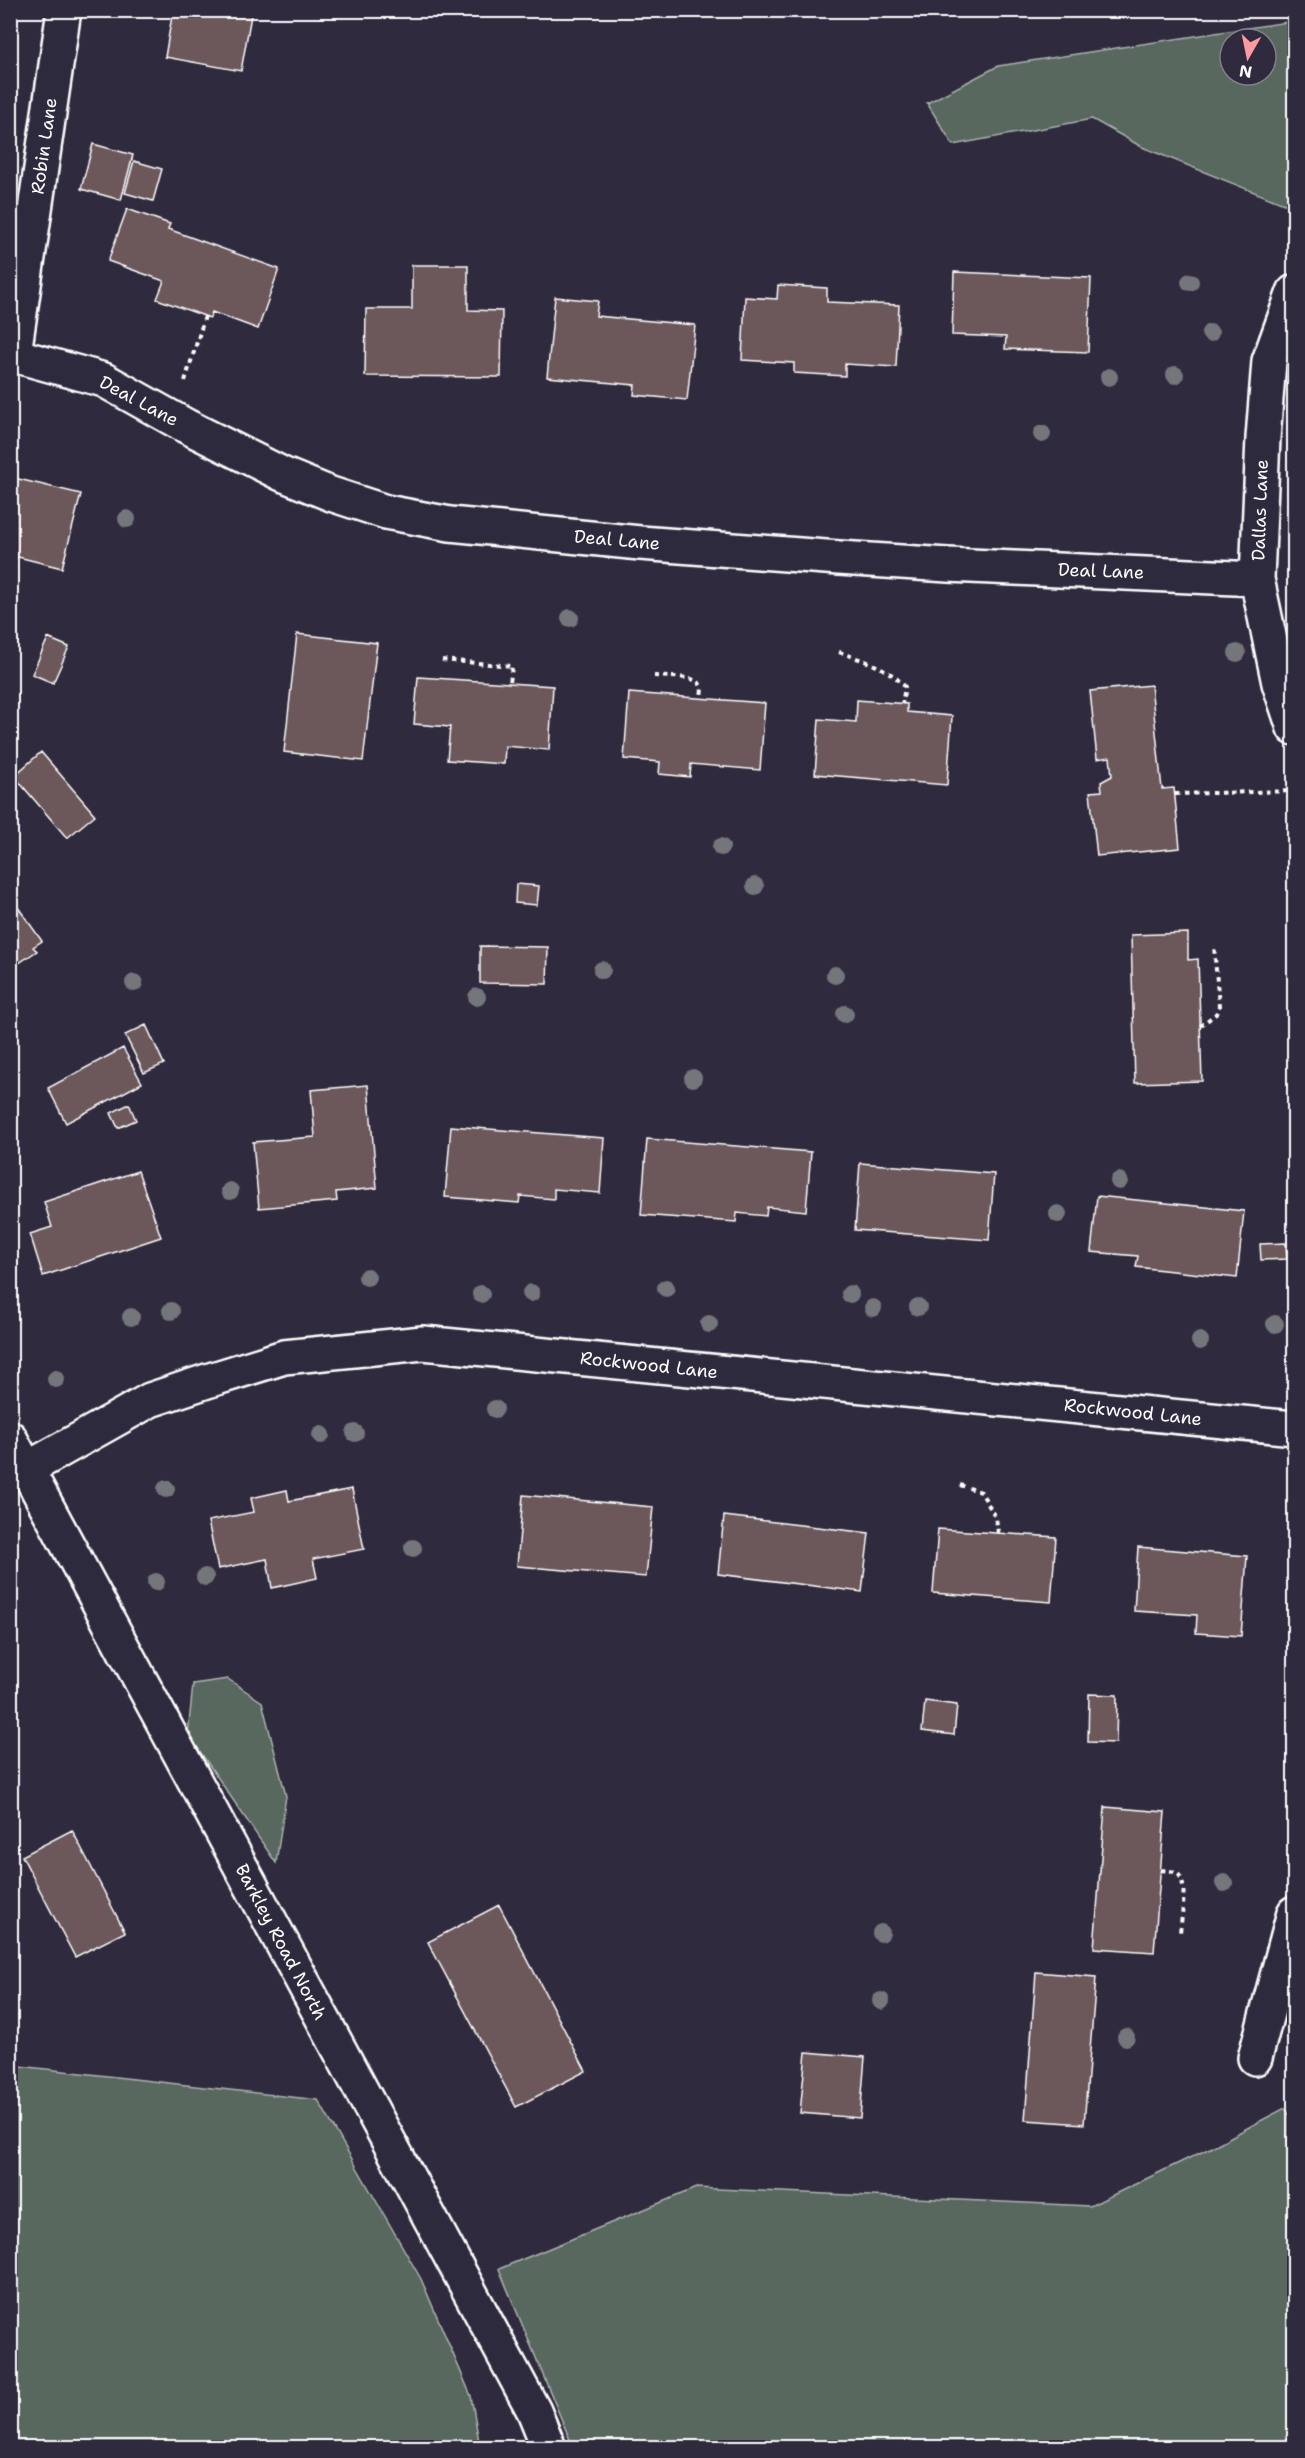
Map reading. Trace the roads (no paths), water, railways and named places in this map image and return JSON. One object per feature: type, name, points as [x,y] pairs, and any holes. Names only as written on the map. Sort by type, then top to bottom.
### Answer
[{"type":"street","name":"Robin Lane","points":[[13,354],[64,10]]},
{"type":"street","name":"Dallas Lane","points":[[1294,292],[1269,361],[1257,579],[1279,683],[1294,728]]},
{"type":"street","name":"Deal Lane","points":[[13,354],[104,380],[173,419],[282,474],[331,494],[386,512],[450,524],[640,543],[948,566],[1257,579]]},
{"type":"street","name":"Rockwood Lane","points":[[27,1468],[150,1400],[178,1390],[284,1358],[423,1343],[1294,1428]]},
{"type":"street","name":"Barkley Road North","points":[[10,1438],[523,2391],[549,2448]]},
{"type":"street","points":[[1255,2058],[1294,1913]]}]
